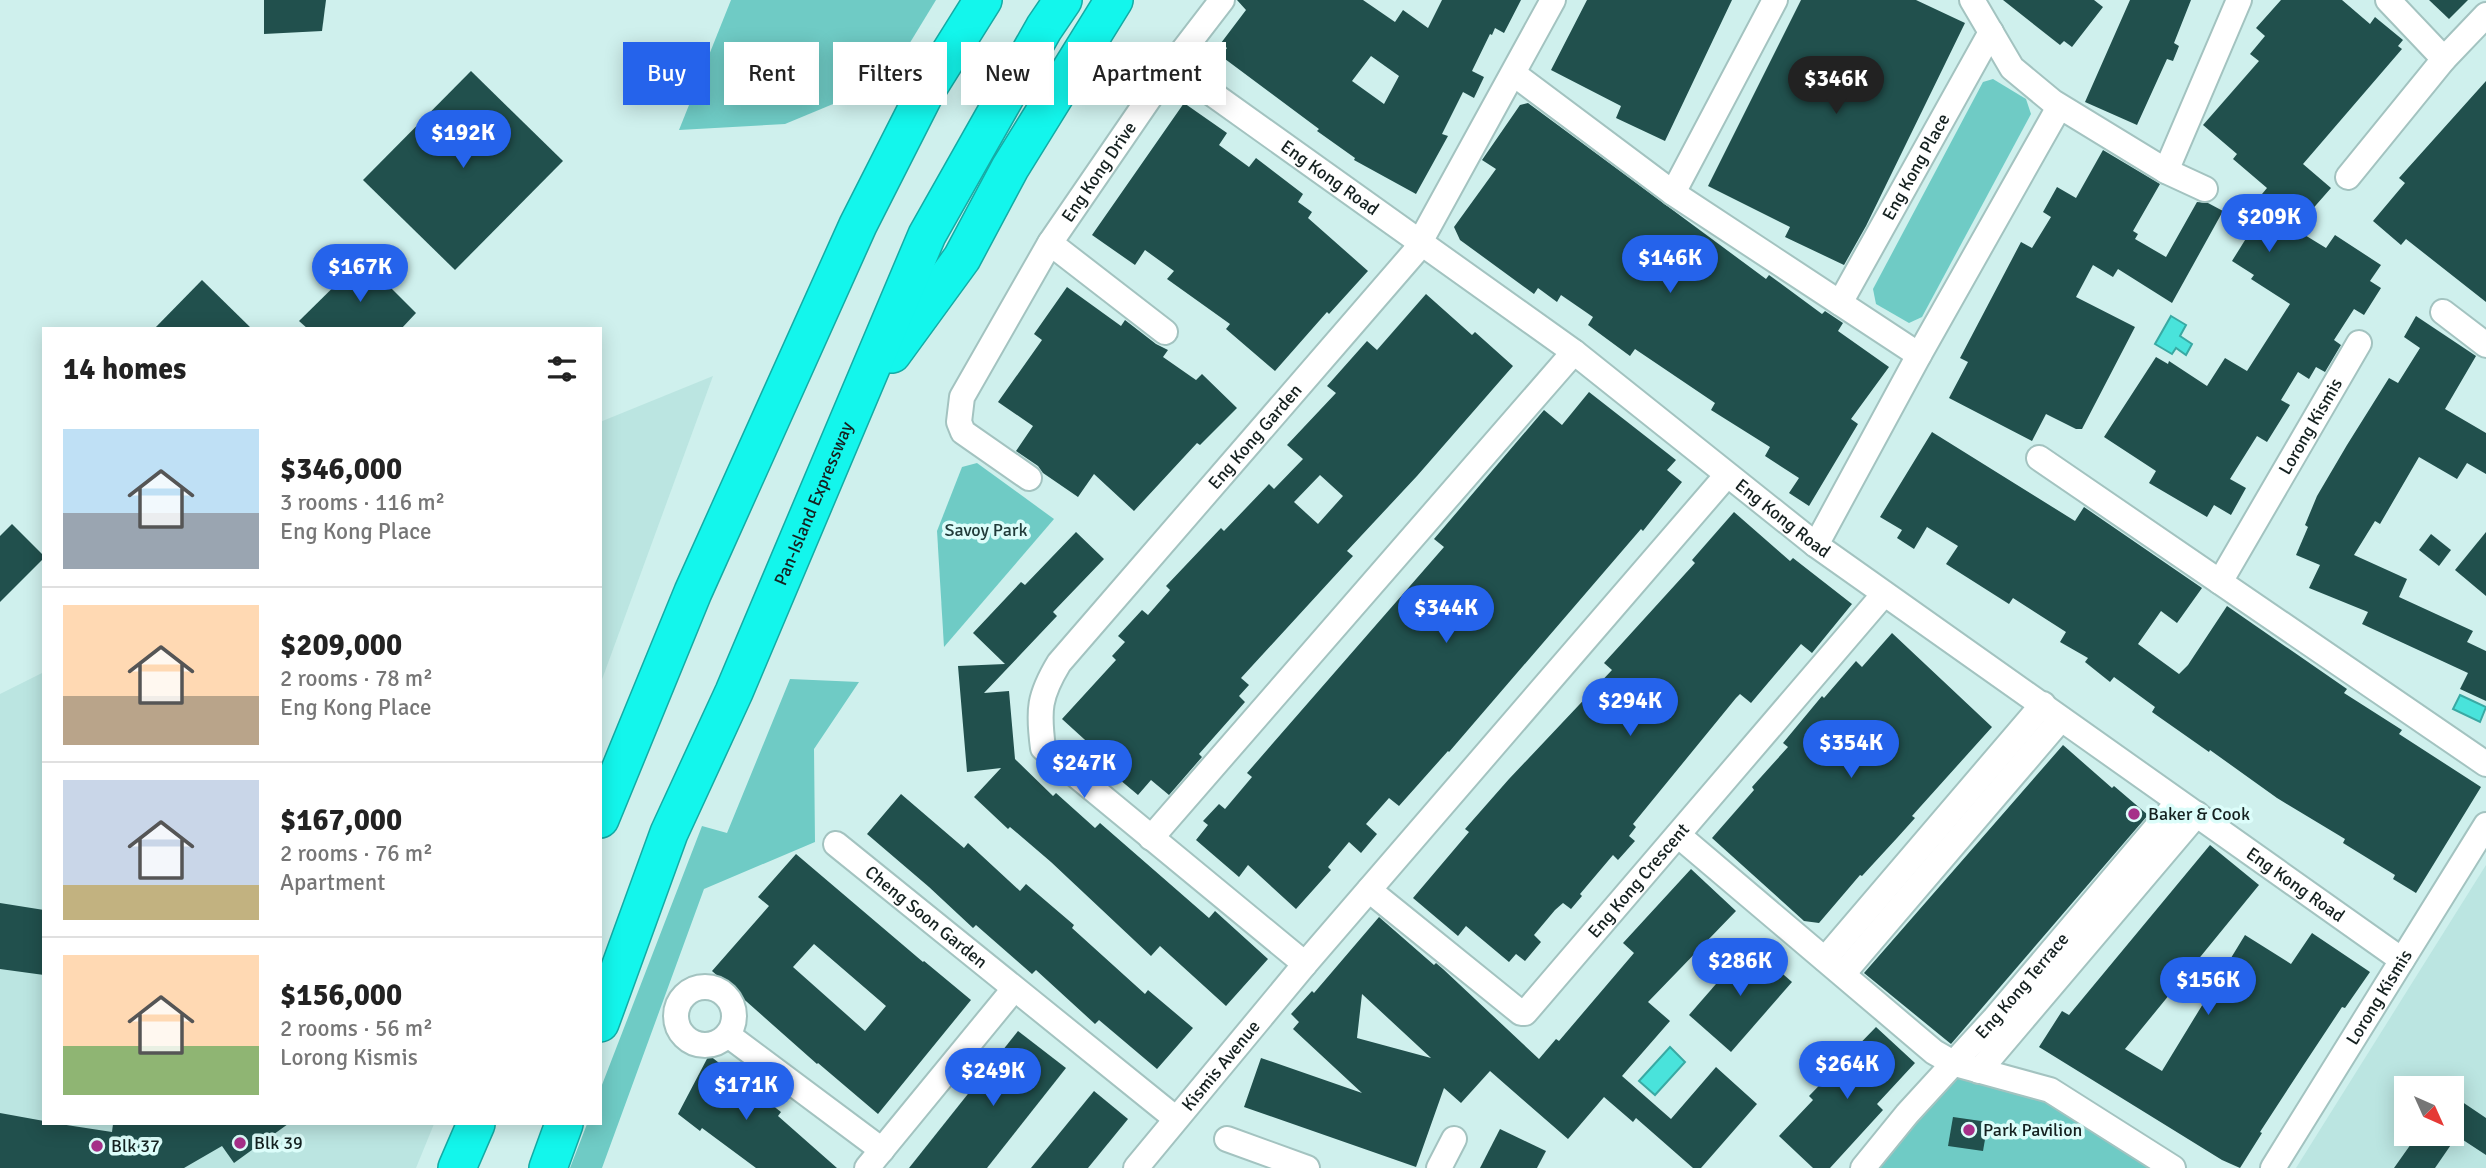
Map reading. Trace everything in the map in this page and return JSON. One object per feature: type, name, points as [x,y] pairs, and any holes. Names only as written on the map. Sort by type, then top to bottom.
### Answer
[{"type":"highway","points":[[602,814],[693,592],[858,225],[926,91],[983,0]]},
{"type":"highway","name":"Pan-Island Expressway","points":[[602,1017],[668,833],[734,692],[927,236],[1044,28],[1063,0]]},
{"type":"highway","points":[[856,402],[962,258],[1010,168],[1114,0]]},
{"type":"highway","points":[[457,1168],[476,1125]]},
{"type":"highway","points":[[548,1168],[564,1125]]},
{"type":"street","name":"Eng Kong Drive","points":[[1190,42],[1222,0]]},
{"type":"street","name":"Eng Kong Garden","points":[[1305,964],[1043,748],[1039,722],[1044,688],[1059,663],[1413,253],[1553,0]]},
{"type":"street","points":[[1673,193],[1775,0]]},
{"type":"street","points":[[1972,0],[2012,68],[2059,107],[2166,171],[2205,190]]},
{"type":"street","points":[[2166,171],[2239,0]]},
{"type":"street","points":[[2388,0],[2444,58]]},
{"type":"street","points":[[2348,177],[2444,58],[2486,15]]},
{"type":"street","name":"Eng Kong Place","points":[[1840,303],[1991,32]]},
{"type":"street","points":[[1514,74],[1673,193],[1919,355]]},
{"type":"street","name":"Eng Kong Road","points":[[1226,103],[1574,352],[1816,545],[2402,960]]},
{"type":"street","name":"Eng Kong Drive","points":[[1029,478],[963,432],[959,422],[962,397],[1050,243],[1145,105]]},
{"type":"street","points":[[1816,545],[1919,355],[2059,107]]},
{"type":"street","points":[[1050,243],[1165,332]]},
{"type":"street","points":[[2443,312],[2486,345]]},
{"type":"street","name":"Lorong Kismis","points":[[2220,582],[2359,343]]},
{"type":"street","points":[[1151,838],[1574,352]]},
{"type":"street","points":[[2039,458],[2486,764]]},
{"type":"street","points":[[1305,964],[1727,475]]},
{"type":"street","name":"Eng Kong Crescent","points":[[1369,890],[1523,1014],[1884,594]]},
{"type":"street","points":[[1834,967],[2052,711]]},
{"type":"street","name":"Eng Kong Terrace","points":[[1863,1168],[1907,1114],[2187,808]]},
{"type":"street","name":"Eng Kong Terrace","points":[[1979,1071],[2187,808]]},
{"type":"street","name":"Lorong Kismis","points":[[2273,1168],[2486,825]]},
{"type":"street","points":[[1678,835],[1928,1047],[1955,1064],[2050,1090],[2173,1168]]},
{"type":"street","name":"Cheng Soon Garden","points":[[835,844],[1175,1118]]},
{"type":"street","name":"Kismis Avenue","points":[[1136,1168],[1305,964]]},
{"type":"street","points":[[729,1035],[875,1159],[1014,989]]},
{"type":"street","points":[[1227,1139],[1307,1168]]},
{"type":"street","points":[[1439,1168],[1454,1139]]},
{"type":"shaded area","points":[[2171,316],[2186,325],[2180,336],[2192,344],[2186,355],[2176,348],[2172,354],[2155,344]]},
{"type":"shaded area","points":[[713,376],[602,680],[602,421]]},
{"type":"shaded area","points":[[42,673],[42,1125],[434,1125],[416,1168],[0,1168],[0,694]]},
{"type":"shaded area","points":[[2460,695],[2486,707],[2480,722],[2453,709]]},
{"type":"shaded area","points":[[2486,865],[2486,1168],[2296,1168]]},
{"type":"shaded area","points":[[1670,1047],[1685,1062],[1655,1095],[1639,1081]]},
{"type":"green space","points":[[731,0],[936,0],[910,42],[833,42],[833,104],[785,124],[679,130],[689,105],[710,105],[710,52]]},
{"type":"green space","points":[[1993,79],[2026,99],[2031,114],[1922,317],[1909,323],[1876,304],[1873,289],[1983,82]]},
{"type":"green space","name":"Savoy Park","points":[[977,463],[1054,519],[944,647],[937,531],[962,467]]},
{"type":"green space","points":[[790,679],[859,682],[814,749],[815,842],[704,889],[602,1168],[570,1168],[587,1125],[602,1125],[602,1085],[702,826],[727,833]]},
{"type":"green space","points":[[1953,1064],[2042,1089],[2170,1168],[1861,1168]]},
{"type":"building","points":[[264,0],[326,0],[322,31],[264,34]]},
{"type":"building","points":[[1237,0],[1363,0],[1395,22],[1403,10],[1428,28],[1442,0],[1521,0],[1504,33],[1495,28],[1492,35],[1490,34],[1472,71],[1484,77],[1474,98],[1463,92],[1442,134],[1448,136],[1416,194],[1354,160],[1355,158],[1317,131],[1319,129],[1226,60],[1226,42],[1222,42],[1246,10]],"holes":[[[1371,56],[1399,76],[1384,104],[1352,81]]]},
{"type":"building","points":[[1587,0],[1732,0],[1665,141],[1616,118],[1621,106],[1551,70]]},
{"type":"building","points":[[1801,0],[1916,0],[1965,23],[1866,226],[1844,265],[1785,237],[1790,227],[1708,186]]},
{"type":"building","points":[[2003,0],[2094,0],[2103,7],[2072,47],[2064,41],[2060,45]]},
{"type":"building","points":[[2130,0],[2191,0],[2174,43],[2179,46],[2173,61],[2167,59],[2137,125],[2085,102]]},
{"type":"building","points":[[2281,0],[2342,0],[2370,24],[2375,17],[2403,40],[2398,46],[2402,49],[2303,164],[2331,188],[2295,229],[2326,248],[2335,235],[2381,265],[2370,281],[2381,288],[2364,315],[2354,309],[2334,340],[2341,345],[2325,372],[2316,367],[2309,379],[2298,372],[2281,400],[2290,405],[2267,442],[2257,436],[2230,479],[2246,488],[2231,515],[2214,505],[2207,517],[2149,483],[2156,471],[2104,437],[2156,357],[2168,364],[2169,361],[2207,386],[2225,358],[2247,371],[2290,304],[2251,279],[2254,275],[2232,261],[2270,200],[2262,194],[2267,188],[2233,159],[2237,154],[2203,125],[2259,61],[2250,54],[2265,36],[2256,28]]},
{"type":"building","points":[[2429,0],[2468,0],[2449,19]]},
{"type":"building","points":[[471,71],[563,161],[455,270],[363,180]]},
{"type":"building","points":[[2486,81],[2486,302],[2406,239],[2401,245],[2373,221],[2405,183],[2399,178]]},
{"type":"building","points":[[1528,103],[1766,279],[1769,275],[1822,314],[1825,311],[1843,323],[1838,331],[1889,367],[1851,419],[1858,424],[1809,506],[1789,493],[1799,478],[1765,456],[1770,447],[1711,410],[1715,403],[1635,349],[1630,356],[1588,325],[1593,317],[1561,295],[1557,302],[1538,288],[1534,294],[1460,240],[1454,227],[1496,169],[1482,160],[1520,105]]},
{"type":"building","points":[[1183,105],[1187,105],[1227,133],[1219,145],[1249,167],[1256,158],[1303,194],[1298,202],[1312,212],[1308,218],[1368,271],[1329,314],[1327,312],[1275,371],[1226,329],[1230,324],[1167,279],[1174,271],[1145,250],[1135,265],[1092,235]]},
{"type":"building","points":[[2103,150],[2160,184],[2133,231],[2138,234],[2135,239],[2166,257],[2197,202],[2208,203],[2223,211],[2172,303],[2118,269],[2113,277],[2093,265],[2076,297],[2135,327],[2082,429],[2076,429],[2046,414],[2032,441],[1949,398],[1968,362],[1960,358],[2021,242],[2032,248],[2051,217],[2043,212],[2057,187],[2076,198]]},
{"type":"building","points":[[362,259],[416,313],[403,327],[306,327],[299,321]]},
{"type":"building","points":[[202,280],[250,327],[156,327]]},
{"type":"building","points":[[1067,287],[1121,326],[1125,320],[1168,350],[1163,357],[1196,380],[1202,374],[1237,408],[1200,445],[1197,443],[1134,511],[1094,474],[1078,497],[1043,473],[1038,466],[1016,451],[1033,426],[998,402],[1042,340],[1034,334]]},
{"type":"building","points":[[1426,294],[1472,335],[1475,332],[1513,366],[1347,551],[1353,556],[1241,678],[1249,685],[1239,696],[1245,702],[1199,754],[1202,757],[1169,795],[1151,780],[1138,795],[1101,764],[1106,759],[1062,719],[1116,660],[1112,656],[1125,642],[1118,636],[1142,610],[1148,615],[1170,590],[1166,586],[1221,528],[1224,531],[1269,484],[1274,489],[1303,459],[1287,445],[1336,393],[1327,386],[1367,341],[1377,350]],"holes":[[[1320,475],[1343,496],[1318,524],[1294,502]]]},
{"type":"building","points":[[2416,316],[2476,356],[2445,409],[2486,433],[2486,474],[2467,463],[2457,479],[2419,457],[2380,524],[2375,521],[2354,555],[2407,579],[2399,597],[2473,631],[2467,642],[2486,651],[2486,701],[2460,689],[2468,673],[2362,624],[2368,612],[2309,588],[2320,565],[2296,555],[2317,496],[2347,445],[2389,378],[2398,383],[2420,348],[2404,337]]},
{"type":"building","points":[[1589,392],[1676,460],[1667,470],[1682,482],[1643,531],[1641,529],[1449,752],[1399,806],[1389,798],[1366,824],[1377,834],[1361,853],[1349,842],[1328,867],[1331,870],[1296,909],[1248,865],[1239,877],[1196,840],[1208,825],[1203,821],[1219,804],[1225,809],[1252,777],[1247,773],[1444,547],[1434,539],[1544,410],[1562,425]]},
{"type":"building","points":[[1932,432],[2075,521],[2084,507],[2202,588],[2177,623],[2161,611],[2138,644],[2179,674],[2188,665],[2227,606],[2347,689],[2344,693],[2402,730],[2399,734],[2481,787],[2416,893],[2393,879],[2395,875],[2343,843],[2345,839],[2277,798],[2152,712],[2155,707],[2114,677],[2110,682],[2085,662],[2088,658],[2060,642],[2066,632],[2013,598],[2009,604],[1946,564],[1958,546],[1927,527],[1914,549],[1897,538],[1902,530],[1880,517]]},
{"type":"building","points":[[1734,512],[1790,561],[1793,558],[1852,604],[1812,653],[1801,644],[1751,703],[1740,694],[1736,698],[1633,824],[1636,827],[1629,836],[1635,841],[1618,860],[1613,855],[1580,894],[1582,896],[1571,909],[1563,903],[1555,910],[1534,935],[1541,942],[1525,961],[1516,954],[1509,962],[1466,926],[1458,936],[1413,898],[1469,832],[1465,829],[1612,670],[1604,663],[1695,563],[1692,560]]},
{"type":"building","points":[[12,524],[42,554],[42,560],[0,602],[0,536]]},
{"type":"building","points":[[1076,532],[1104,559],[1053,612],[1057,616],[984,693],[1009,691],[1015,759],[1053,796],[1056,793],[1095,828],[1100,823],[1209,918],[1215,911],[1268,959],[1226,1006],[1160,946],[1151,956],[1051,862],[1010,827],[1008,829],[974,797],[1001,768],[967,772],[958,666],[1005,664],[973,633],[1021,582],[1025,585]]},
{"type":"building","points":[[2486,532],[2486,596],[2455,570]]},
{"type":"building","points":[[2431,534],[2451,550],[2439,566],[2419,550]]},
{"type":"building","points":[[1892,633],[1992,727],[1912,816],[1915,818],[1862,876],[1860,875],[1819,923],[1804,921],[1712,838],[1788,747],[1783,743],[1822,696],[1824,698],[1856,661],[1862,667]]},
{"type":"building","points":[[2063,745],[2148,815],[1951,1044],[1864,973]]},
{"type":"building","points":[[901,794],[964,848],[968,843],[1020,891],[1026,884],[1074,925],[1072,928],[1145,994],[1148,990],[1193,1028],[1157,1069],[1099,1020],[1095,1024],[1036,970],[1032,974],[976,925],[973,928],[867,834]]},
{"type":"building","points":[[2210,845],[2259,885],[2125,1049],[2162,1071],[2245,935],[2291,964],[2312,933],[2370,972],[2345,1008],[2342,1007],[2260,1132],[2262,1133],[2240,1168],[2222,1160],[2039,1047],[2062,1011],[2069,1015]]},
{"type":"building","points":[[796,854],[971,1000],[878,1114],[712,971],[769,906],[758,897]],"holes":[[[814,944],[886,1006],[865,1031],[793,967]]]},
{"type":"building","points":[[1691,869],[1736,911],[1648,1002],[1670,1021],[1622,1076],[1671,1119],[1716,1067],[1757,1104],[1701,1168],[1693,1168],[1636,1118],[1633,1122],[1604,1097],[1568,1139],[1490,1071],[1461,1103],[1444,1088],[1416,1167],[1244,1107],[1261,1058],[1362,1093],[1293,1029],[1299,1022],[1291,1014],[1312,991],[1314,993],[1379,917],[1434,965],[1436,963],[1443,969],[1539,1059],[1556,1039],[1559,1041],[1634,953],[1623,943]],"holes":[[[1362,994],[1431,1058],[1357,1038]]]},
{"type":"building","points":[[0,903],[42,910],[42,975],[0,969]]},
{"type":"building","points":[[1750,945],[1792,982],[1731,1052],[1689,1015]]},
{"type":"building","points":[[1876,1027],[1915,1063],[1877,1104],[1883,1110],[1830,1168],[1813,1168],[1779,1136],[1813,1100],[1809,1096]]},
{"type":"building","points":[[1018,1031],[1066,1068],[987,1168],[909,1168]]},
{"type":"building","points":[[709,1055],[781,1112],[778,1116],[837,1168],[756,1168],[702,1128],[700,1131],[678,1114]]},
{"type":"building","points":[[1094,1091],[1128,1119],[1088,1168],[1031,1168]]},
{"type":"building","points":[[2464,1103],[2486,1118],[2486,1155],[2464,1141]]},
{"type":"building","name":"Blk 37","points":[[0,1113],[42,1121],[42,1125],[66,1125],[112,1132],[113,1125],[287,1125],[234,1163],[222,1146],[184,1168],[0,1168]]},
{"type":"building","name":"Park Pavilion","points":[[1953,1117],[1988,1122],[1983,1151],[1948,1146]]},
{"type":"building","points":[[1500,1129],[1546,1151],[1537,1168],[1480,1168]]},
{"type":"building","points":[[2410,1146],[2450,1146],[2435,1168],[2394,1168]]},
{"type":"place","name":"Baker & Cook","points":[[2134,814]]},
{"type":"place","name":"Park Pavilion","points":[[1969,1130]]},
{"type":"place","name":"Blk 39","points":[[240,1143]]},
{"type":"place","name":"Blk 37","points":[[97,1146]]}]
